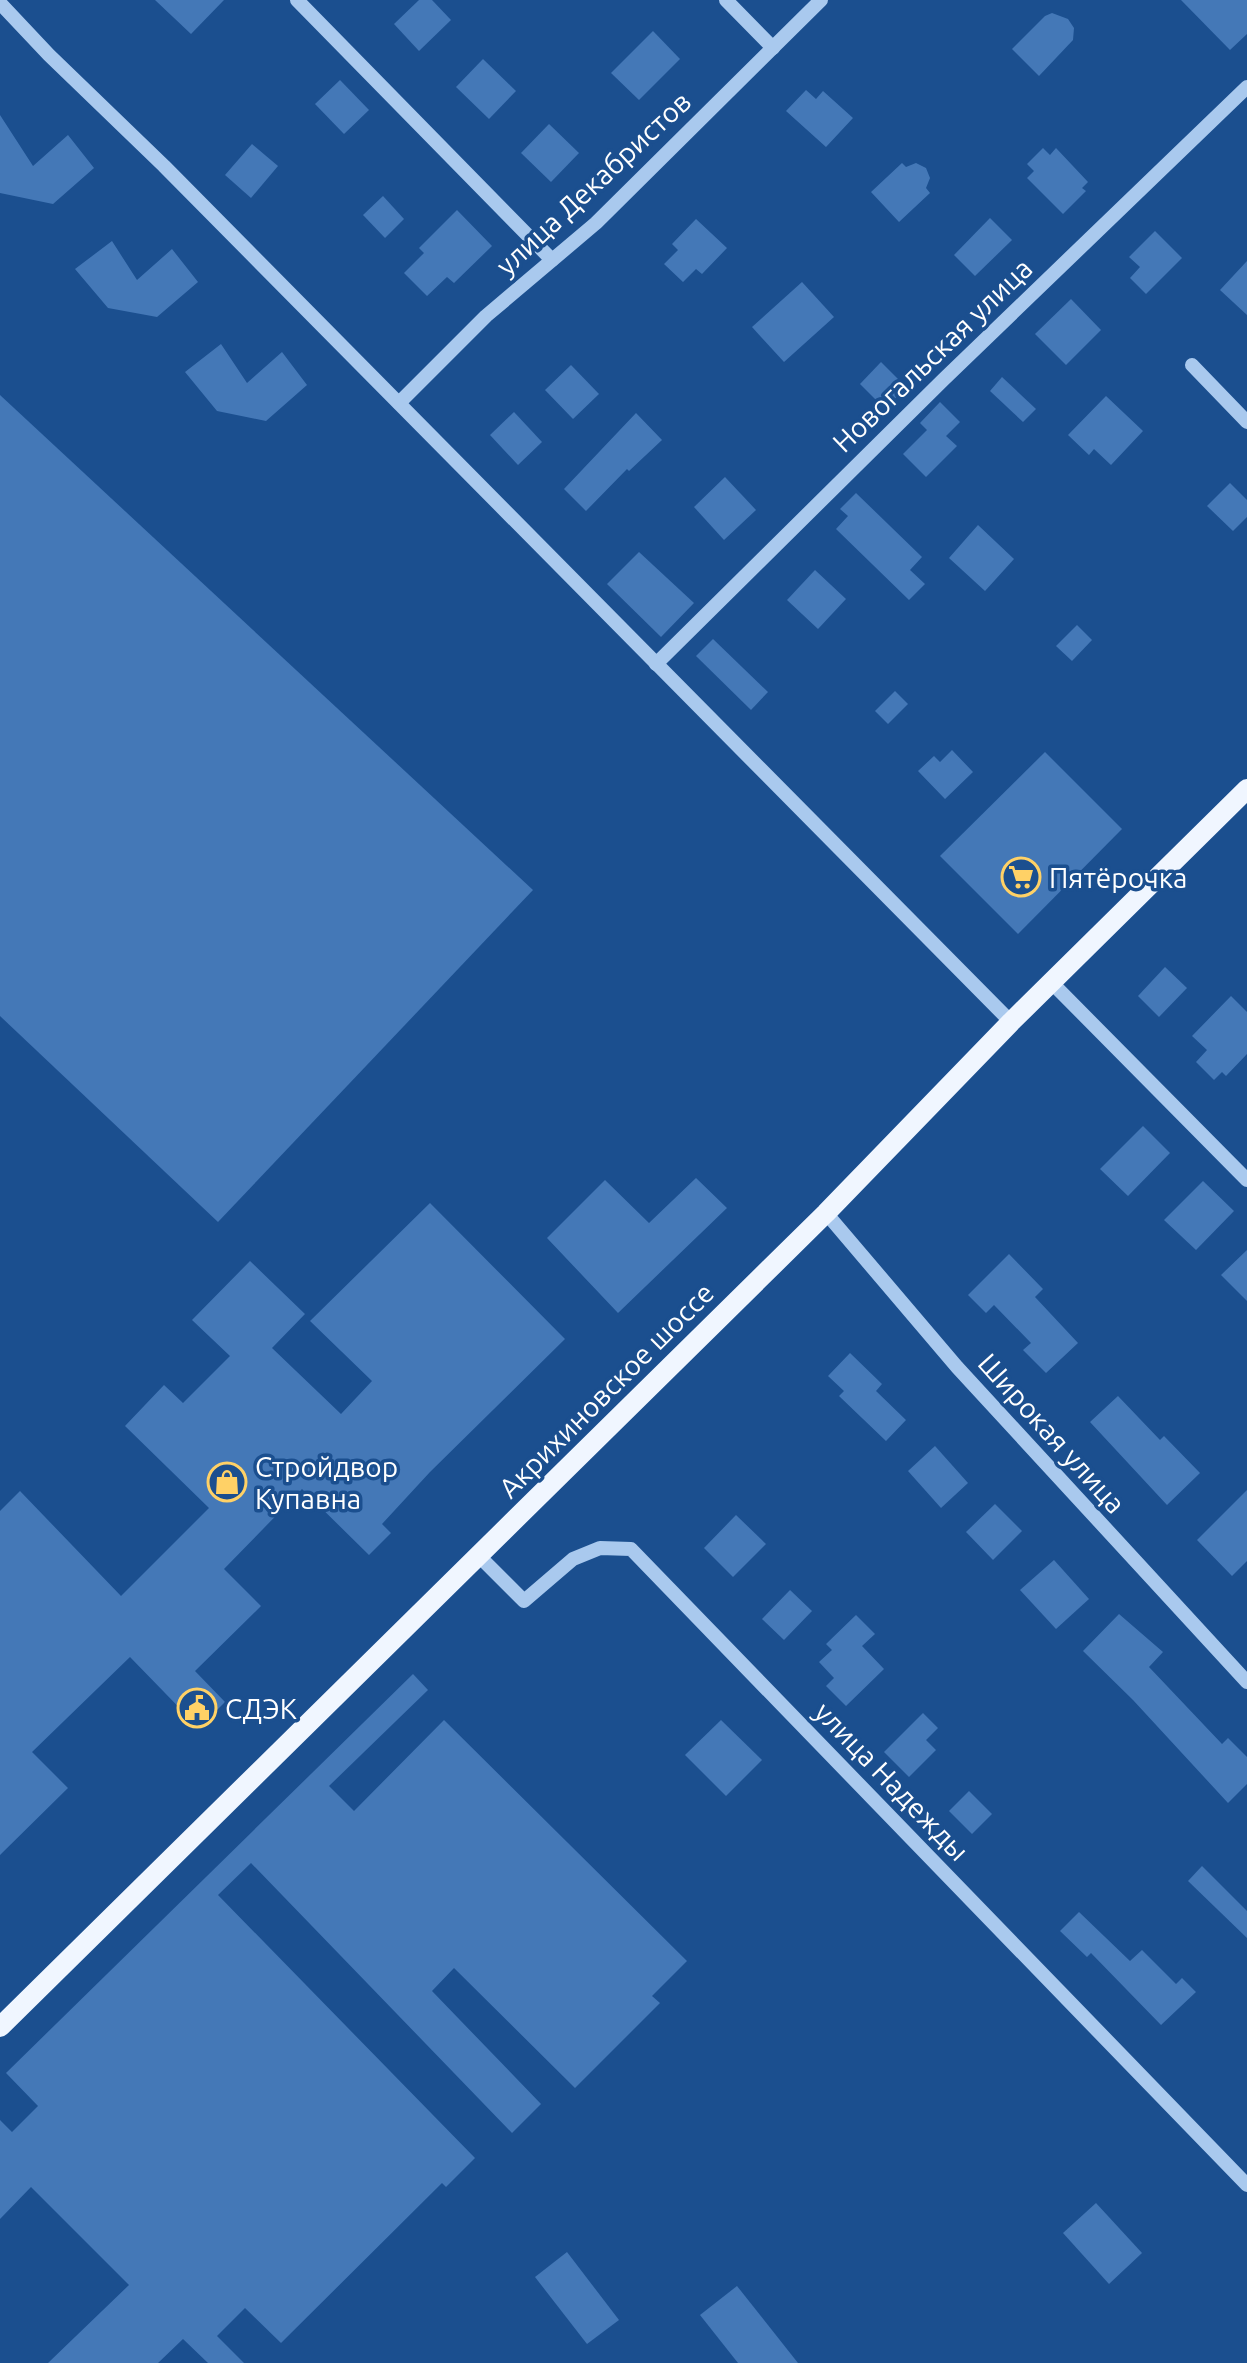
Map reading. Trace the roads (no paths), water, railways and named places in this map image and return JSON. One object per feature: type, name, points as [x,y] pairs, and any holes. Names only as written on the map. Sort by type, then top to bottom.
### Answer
[{"type":"main road","name":"Акрихиновское шоссе","points":[[0,2027],[826,1213],[1011,1022],[1247,789]]},
{"type":"street","points":[[726,0],[773,48]]},
{"type":"street","name":"улица Декабристов","points":[[399,403],[486,316],[596,223],[821,0]]},
{"type":"street","points":[[300,1],[552,260]]},
{"type":"street","points":[[0,3],[1011,1022]]},
{"type":"street","name":"Новогальская улица","points":[[656,664],[943,380],[1247,87]]},
{"type":"street","points":[[1192,365],[1247,422]]},
{"type":"street","points":[[1052,983],[1247,1180]]},
{"type":"street","name":"Широкая улица","points":[[826,1213],[957,1367],[1247,1682]]},
{"type":"street","name":"улица Надежды","points":[[479,1556],[524,1601],[573,1559],[600,1548],[631,1549],[1247,2185]]},
{"type":"place","name":"Пятёрочка","points":[[1021,877]]},
{"type":"place","name":"Стройдвор Купавна","points":[[227,1482]]},
{"type":"place","name":"СДЭК","points":[[197,1708]]}]
